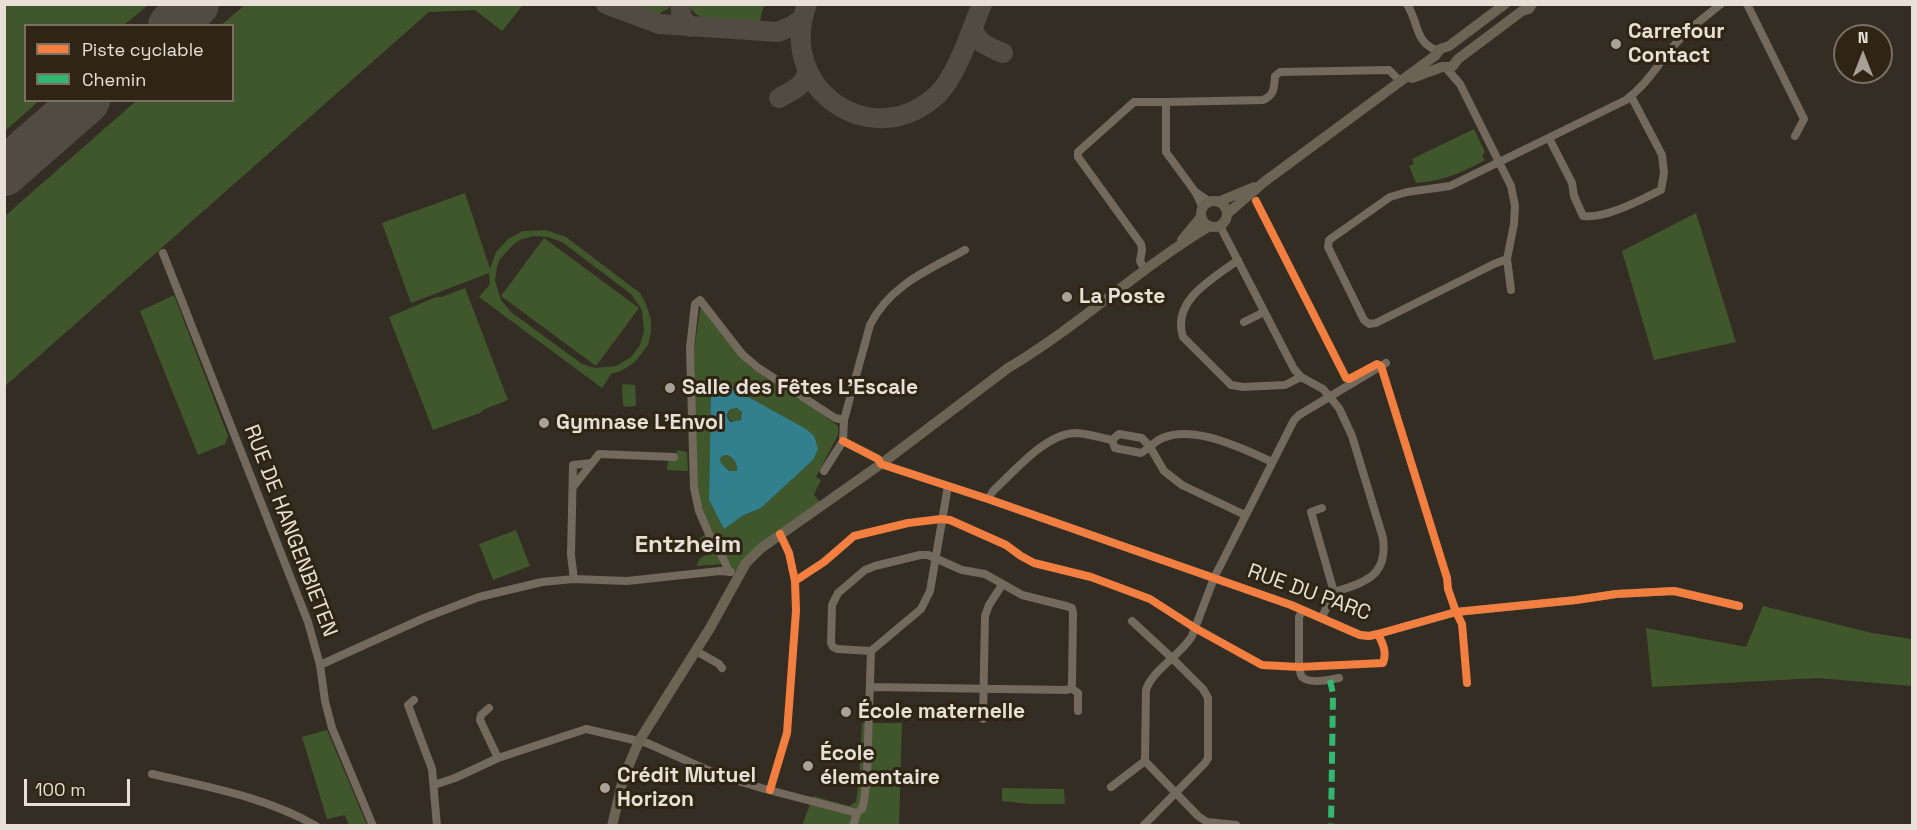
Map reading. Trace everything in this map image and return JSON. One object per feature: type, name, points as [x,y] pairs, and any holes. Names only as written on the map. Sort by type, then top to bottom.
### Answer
[{"type":"main road","points":[[1227,214],[1264,182],[1401,82],[1443,47],[1449,46],[1505,4]]},
{"type":"main road","points":[[1401,82],[1450,65],[1517,8],[1529,9],[1532,4]]},
{"type":"main road","points":[[1449,46],[1457,52],[1450,65]]},
{"type":"main road","points":[[1437,53],[1437,62],[1450,65]]},
{"type":"main road","points":[[1177,246],[1208,207],[1264,182]]},
{"type":"main road","points":[[612,825],[623,779],[639,741],[696,651],[733,573],[780,534],[881,464],[1177,246],[1225,221],[1227,214],[1225,206],[1208,207]]},
{"type":"main road","points":[[1208,207],[1203,221],[1215,226]]},
{"type":"street","points":[[1407,4],[1413,13],[1416,30],[1423,42],[1437,53]]},
{"type":"street","points":[[1507,259],[1376,323],[1369,324],[1364,320],[1328,247],[1329,240],[1390,197],[1407,192],[1450,186],[1631,96],[1650,79],[1672,47],[1690,28],[1721,4]]},
{"type":"street","points":[[1747,4],[1804,119],[1795,136]]},
{"type":"street","points":[[1450,65],[1511,186],[1515,206],[1507,259],[1511,290]]},
{"type":"street","points":[[1145,270],[1140,261],[1141,244],[1078,157],[1078,152],[1134,102],[1263,100],[1273,92],[1275,76],[1280,72],[1389,70],[1401,82]]},
{"type":"street","points":[[1549,138],[1572,183],[1574,196],[1583,216],[1592,217],[1626,206],[1661,190],[1664,173],[1662,155],[1631,96]]},
{"type":"street","points":[[1166,102],[1166,152],[1208,207]]},
{"type":"street","points":[[1215,226],[1238,261],[1293,369],[1330,396],[1339,408],[1352,436],[1385,550],[1383,561],[1376,574],[1363,583],[1335,592]]},
{"type":"street","points":[[824,471],[843,441],[844,420],[870,325],[877,311],[894,291],[965,250]]},
{"type":"street","name":"RUE DE HANGENBIETEN","points":[[163,252],[308,622],[320,665],[325,701],[332,728],[373,825]]},
{"type":"street","points":[[1238,261],[1193,295],[1180,320],[1183,338],[1231,385],[1243,387],[1285,385],[1301,377]]},
{"type":"street","points":[[320,665],[424,618],[479,597],[542,582],[574,579],[627,581],[733,573],[709,534],[699,511],[694,488],[690,348],[695,304],[700,300],[742,354],[757,367],[835,418],[844,420]]},
{"type":"street","points":[[1244,322],[1264,312]]},
{"type":"street","points":[[1236,825],[1207,824],[1145,762],[1146,690],[1149,681],[1188,644],[1214,578],[1294,420],[1386,363]]},
{"type":"street","points":[[988,499],[993,491],[1046,443],[1076,433],[1112,440]]},
{"type":"street","points":[[1112,440],[1119,434],[1142,438],[1164,471],[1182,485],[1245,515]]},
{"type":"street","points":[[1112,440],[1115,448],[1141,453],[1157,439],[1198,435],[1231,443],[1272,462]]},
{"type":"street","name":"RUE DU PARC","points":[[843,441],[878,459],[881,464],[1214,578],[1322,617],[1360,635],[1369,636],[1456,612],[1616,594],[1674,591],[1739,606]]},
{"type":"street","points":[[573,487],[599,454],[674,457]]},
{"type":"street","points":[[574,579],[571,555],[573,465],[592,463]]},
{"type":"street","points":[[948,486],[934,558],[930,591],[921,609],[871,651],[833,647],[831,643],[832,605],[838,593],[864,570],[920,555],[934,558],[962,570],[985,574],[1022,595],[1072,608],[1071,687]]},
{"type":"street","points":[[1322,508],[1311,512],[1335,592],[1322,617]]},
{"type":"street","points":[[983,719],[985,616],[1002,585]]},
{"type":"street","points":[[1303,610],[1299,617],[1301,675],[1305,679],[1312,680],[1339,678]]},
{"type":"street","points":[[1132,621],[1203,689],[1208,698],[1209,708],[1208,758],[1143,825]]},
{"type":"street","points":[[696,651],[722,668]]},
{"type":"street","points":[[853,825],[857,813],[862,809],[867,774],[871,651]]},
{"type":"street","points":[[871,687],[1066,690],[1071,687]]},
{"type":"street","points":[[1071,687],[1078,693],[1078,711]]},
{"type":"street","points":[[414,700],[408,705],[432,769],[437,825]]},
{"type":"street","points":[[489,708],[481,715],[480,720],[498,758]]},
{"type":"street","points":[[434,785],[498,758],[585,729],[639,741],[721,776],[857,813]]},
{"type":"street","points":[[1111,787],[1145,762]]},
{"type":"street","points":[[152,774],[242,796],[286,810],[315,825]]},
{"type":"green space","points":[[5,4],[148,4],[125,24],[24,24],[24,102],[38,102],[5,131]]},
{"type":"green space","points":[[672,4],[658,14],[629,5]]},
{"type":"green space","points":[[245,5],[523,5],[502,31],[475,10],[429,12],[5,386],[5,216],[135,102],[234,102],[234,24],[222,24]]},
{"type":"green space","points":[[689,5],[764,5],[759,24],[730,24],[701,18]]},
{"type":"green space","points":[[1474,129],[1485,152],[1482,156],[1485,160],[1452,176],[1416,183],[1409,166],[1414,164],[1412,159]]},
{"type":"green space","points":[[465,193],[490,269],[496,252],[508,239],[523,231],[546,230],[566,237],[640,293],[651,320],[648,345],[635,362],[611,374],[602,388],[479,297],[490,284],[489,273],[411,303],[382,223]],"holes":[[[533,236],[548,237],[562,242],[631,294],[642,310],[644,331],[640,345],[631,357],[616,366],[595,368],[582,364],[511,312],[501,300],[495,281],[500,259],[520,240]]]},
{"type":"green space","points":[[1696,213],[1736,342],[1654,360],[1622,251]]},
{"type":"green space","points":[[544,238],[639,308],[596,366],[501,296]]},
{"type":"green space","points":[[465,288],[508,400],[433,430],[389,317],[436,297]]},
{"type":"green space","points":[[174,295],[228,436],[225,444],[198,455],[140,311]]},
{"type":"green space","points":[[701,305],[751,368],[838,426],[838,435],[816,477],[821,480],[814,494],[820,503],[736,570],[726,569],[722,564],[697,566],[701,558],[717,553],[711,541],[704,544],[699,539],[707,533],[697,498],[694,349]],"holes":[[[711,387],[730,387],[745,394],[813,460],[761,508],[742,516],[724,528],[709,500]]]},
{"type":"green space","points":[[623,384],[635,385],[635,406],[625,407],[623,405]]},
{"type":"green space","points":[[732,408],[738,408],[742,415],[738,422],[732,422],[728,418],[728,412]]},
{"type":"green space","points":[[677,450],[687,452],[688,471],[667,470],[668,459],[676,459]]},
{"type":"green space","points":[[724,455],[734,460],[737,471],[729,471],[721,463],[720,457]]},
{"type":"green space","points":[[516,530],[530,566],[493,580],[479,544]]},
{"type":"green space","points":[[1763,606],[1872,633],[1912,639],[1912,686],[1818,678],[1652,687],[1646,628],[1746,647]]},
{"type":"green space","points":[[862,723],[902,723],[899,825],[802,826],[813,796],[849,806],[856,802]]},
{"type":"green space","points":[[327,730],[367,825],[349,825],[345,815],[327,819],[302,737]]},
{"type":"green space","points":[[1002,788],[1064,789],[1065,804],[1002,801]]},
{"type":"water","points":[[711,387],[730,387],[806,429],[814,436],[818,449],[813,460],[761,508],[742,516],[724,529],[709,500]],"holes":[[[737,408],[742,412],[741,420],[731,422],[727,414],[731,409]],[[724,455],[734,460],[737,471],[729,471],[721,463],[720,458]]]},
{"type":"taxiway","points":[[606,4],[660,24],[778,32],[803,18]]},
{"type":"taxiway","points":[[681,4],[682,17],[691,27]]},
{"type":"taxiway","points":[[807,4],[801,35],[805,63],[817,86],[836,104],[860,115],[886,118],[912,111],[938,94],[945,86],[957,64],[982,4]]},
{"type":"taxiway","points":[[973,28],[977,38],[988,47],[1003,53]]},
{"type":"taxiway","points":[[779,98],[801,84],[807,71]]},
{"type":"runway","points":[[174,24],[195,4]]},
{"type":"runway","points":[[4,172],[84,102]]},
{"type":"marked path","points":[[1330,680],[1333,694],[1331,826]]},
{"type":"cycle path","points":[[1256,201],[1346,378],[1349,379],[1377,364],[1381,366],[1447,578],[1448,589],[1462,624],[1467,683]]},
{"type":"cycle path","points":[[843,441],[878,459],[881,464],[1291,605],[1360,635],[1378,634],[1456,612],[1616,594],[1674,591],[1739,606]]},
{"type":"cycle path","points":[[795,581],[824,562],[854,536],[908,523],[941,519],[950,520],[1006,545],[1034,563],[1091,577],[1150,599],[1195,628],[1262,665],[1299,667],[1383,663],[1383,645],[1378,634]]},
{"type":"cycle path","points":[[770,790],[787,733],[796,611],[795,581],[789,553],[780,534]]},
{"type":"place","name":"Carrefour Contact","points":[[1616,44]]},
{"type":"place","name":"La Poste","points":[[1067,297]]},
{"type":"place","name":"Salle des Fêtes L’Escale","points":[[670,388]]},
{"type":"place","name":"Gymnase L'Envol","points":[[544,423]]},
{"type":"place","name":"École maternelle","points":[[846,712]]},
{"type":"place","name":"École élementaire","points":[[808,766]]},
{"type":"place","name":"Crédit Mutuel Horizon","points":[[605,788]]},
{"type":"district","name":"Entzheim","points":[[688,545]]}]
